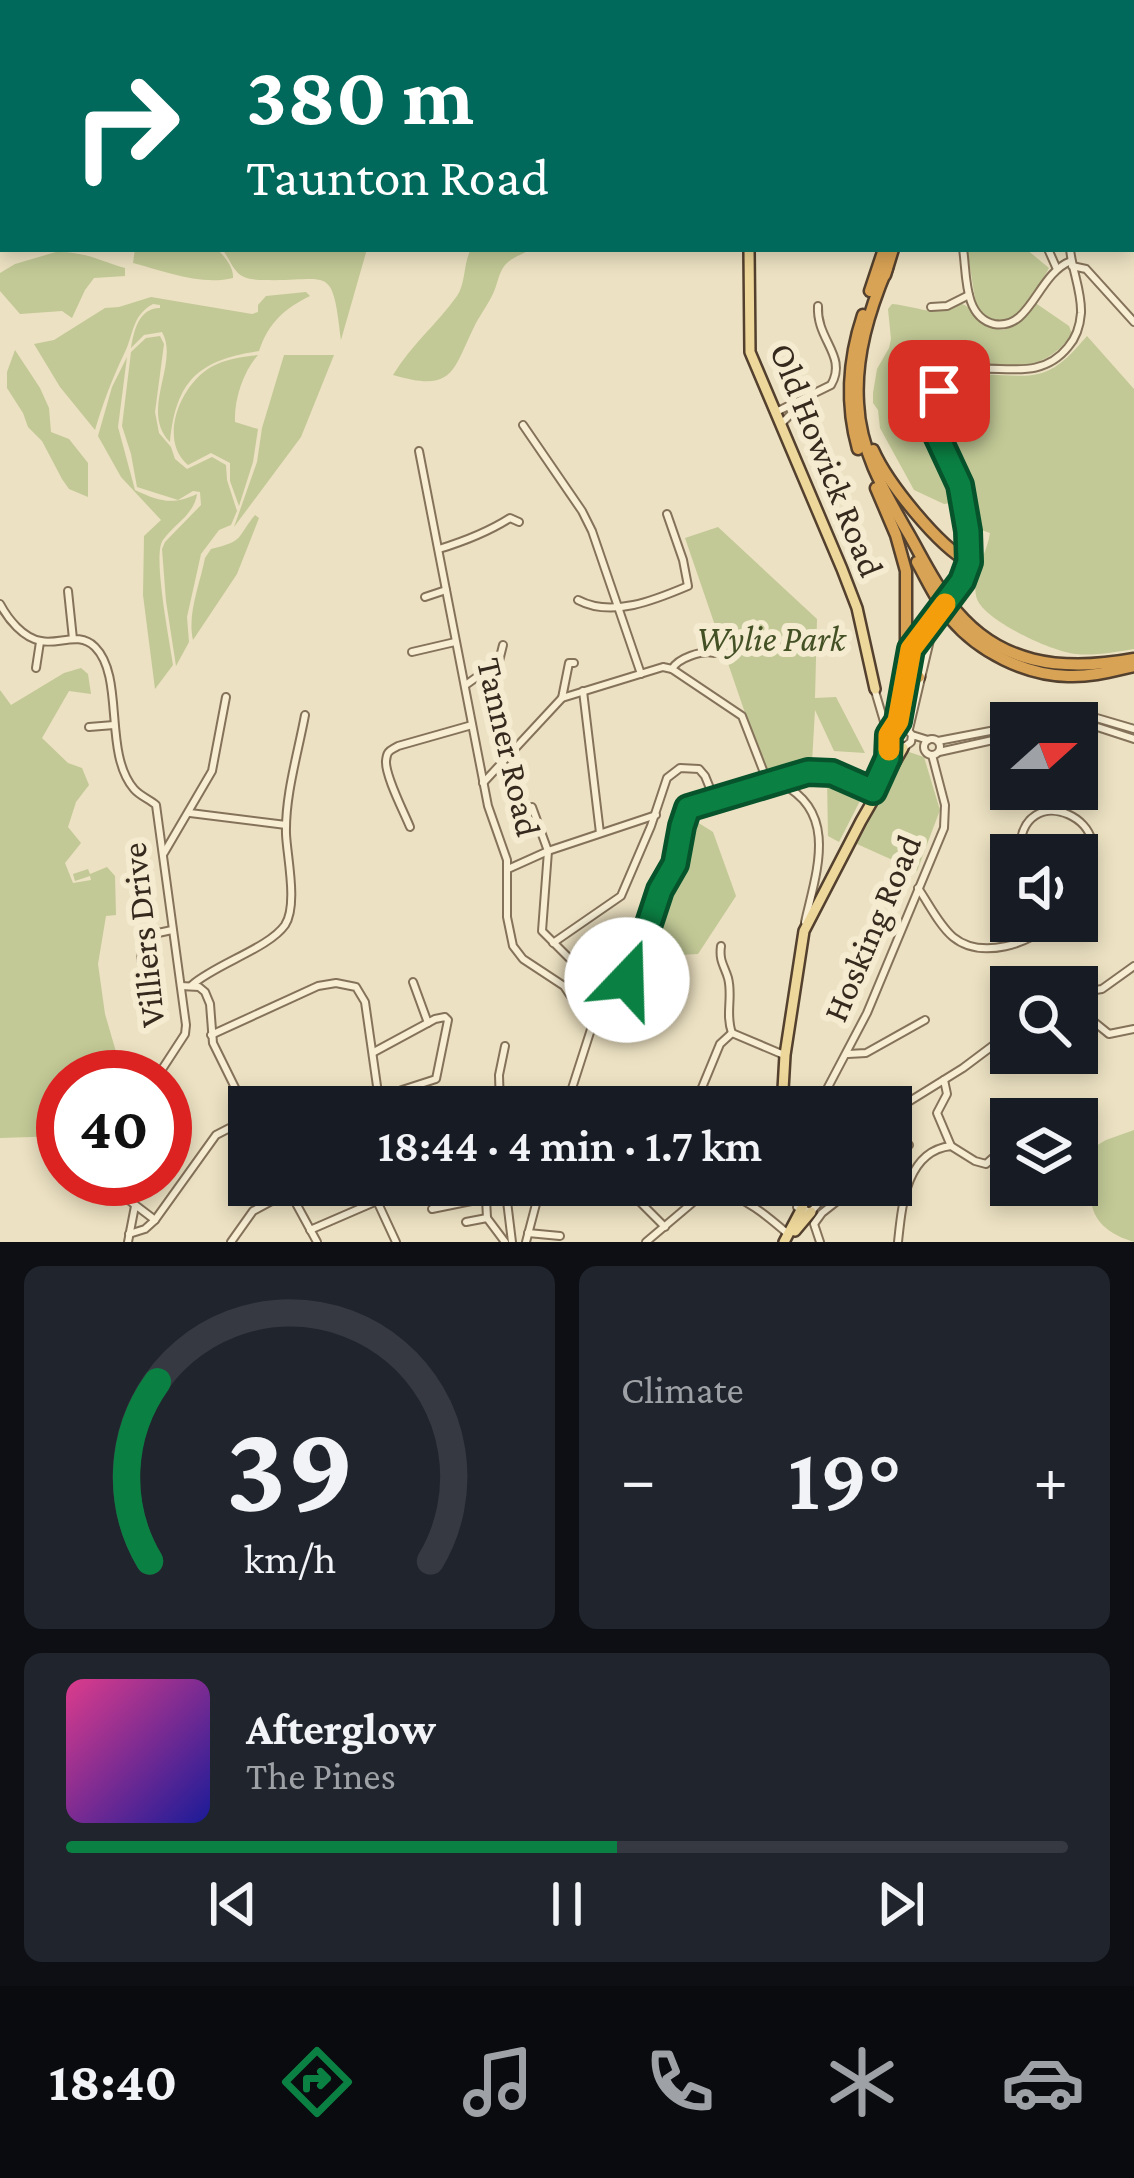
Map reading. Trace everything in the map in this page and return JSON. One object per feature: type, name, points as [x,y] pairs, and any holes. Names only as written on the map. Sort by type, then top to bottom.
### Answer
[{"type":"highway","points":[[887,252],[856,398],[858,448],[896,535],[906,571],[913,677]]},
{"type":"highway","points":[[878,285],[887,268],[888,252]]},
{"type":"highway","points":[[856,398],[889,480],[954,552],[969,562]]},
{"type":"highway","points":[[856,398],[864,442],[883,489],[944,594],[974,628],[1000,646],[1044,663],[1134,663]]},
{"type":"highway","points":[[873,482],[950,618],[973,640],[1013,664],[1054,675],[1084,675],[1134,663]]},
{"type":"main road","name":"Old Howick Road","points":[[749,252],[750,352],[852,594],[875,688]]},
{"type":"main road","points":[[783,1086],[804,931],[813,904],[875,792],[890,740]]},
{"type":"main road","points":[[875,792],[905,748]]},
{"type":"main road","points":[[784,1238],[803,1206]]},
{"type":"street","points":[[963,252],[969,296],[985,320],[999,325],[1024,314],[1056,268],[1072,264],[1086,269],[1134,322]]},
{"type":"street","points":[[1049,252],[1056,268]]},
{"type":"street","points":[[905,748],[911,742],[914,643],[956,590],[969,562],[960,485],[933,427],[936,399],[944,384],[970,368],[1029,370],[1059,357],[1076,335],[1081,317],[1070,252]]},
{"type":"street","points":[[931,307],[969,296]]},
{"type":"street","points":[[776,412],[831,385],[837,372],[837,360],[820,329],[818,306]]},
{"type":"street","points":[[782,424],[794,411],[791,404]]},
{"type":"street","points":[[523,425],[582,511],[600,549],[641,674]]},
{"type":"street","name":"Tanner Road","points":[[419,451],[483,783],[508,869],[507,917],[513,946],[523,959],[564,986],[588,1022]]},
{"type":"street","points":[[578,600],[595,608],[619,608],[685,588],[689,580],[667,514]]},
{"type":"street","points":[[439,549],[476,537],[511,518],[519,522]]},
{"type":"street","points":[[424,597],[446,590]]},
{"type":"street","points":[[0,604],[15,625],[40,641],[73,639],[68,591]]},
{"type":"street","points":[[938,614],[890,740],[894,746],[933,755],[990,736]]},
{"type":"street","name":"Villiers Drive","points":[[73,639],[90,643],[107,667],[126,778],[138,794],[156,805],[186,1025],[175,1050]]},
{"type":"street","points":[[36,668],[40,641]]},
{"type":"street","points":[[412,652],[457,641]]},
{"type":"street","points":[[466,685],[499,661],[503,645]]},
{"type":"street","points":[[672,669],[681,661],[714,653]]},
{"type":"street","points":[[562,698],[569,663],[574,663]]},
{"type":"street","points":[[483,783],[562,698],[659,668],[672,669],[742,716],[777,782],[802,797],[821,848],[813,904]]},
{"type":"street","name":"Old Howick Road","points":[[875,688],[885,717],[895,727]]},
{"type":"street","name":"Old Howick Road","points":[[875,688],[890,740]]},
{"type":"street","points":[[583,691],[601,833]]},
{"type":"street","points":[[163,855],[212,771],[226,698]]},
{"type":"street","points":[[192,985],[286,923],[291,901],[286,825],[305,715]]},
{"type":"street","points":[[1098,721],[1127,731]]},
{"type":"street","points":[[88,727],[114,724]]},
{"type":"street","points":[[410,827],[386,766],[388,753],[472,725]]},
{"type":"street","points":[[895,727],[903,725],[933,740],[940,746],[933,755]]},
{"type":"street","points":[[933,755],[925,744],[933,740],[974,739]]},
{"type":"street","name":"Hosking Road","points":[[829,1086],[848,1054],[946,820],[933,755]]},
{"type":"street","points":[[553,943],[621,896],[670,775],[680,768],[699,769],[714,799]]},
{"type":"street","points":[[588,1022],[627,980],[660,890],[675,864],[686,811],[695,804],[799,773],[826,772],[875,792]]},
{"type":"street","points":[[532,807],[548,851],[541,929],[587,976],[588,1022],[571,1086]]},
{"type":"street","points":[[1023,834],[1036,816],[1057,809],[1072,812],[1093,834]]},
{"type":"street","points":[[190,813],[286,825]]},
{"type":"street","points":[[508,869],[656,815]]},
{"type":"street","points":[[918,888],[950,934],[971,946],[1021,942]]},
{"type":"street","points":[[148,946],[147,935],[172,931]]},
{"type":"street","points":[[141,959],[144,936],[172,931]]},
{"type":"street","points":[[587,976],[642,941]]},
{"type":"street","points":[[721,946],[720,959],[730,986],[732,1033]]},
{"type":"street","points":[[1098,990],[1134,966]]},
{"type":"street","points":[[413,982],[428,1023]]},
{"type":"street","points":[[181,986],[192,985],[205,992],[216,1052],[234,1086]]},
{"type":"street","points":[[211,1035],[318,986],[356,987],[362,994],[378,1086]]},
{"type":"street","points":[[373,1052],[443,1017],[449,1022],[436,1079],[414,1086]]},
{"type":"street","points":[[848,1054],[866,1054],[925,1019]]},
{"type":"street","points":[[1098,1025],[1109,1034],[1134,1029]]},
{"type":"street","points":[[732,1033],[785,1055]]},
{"type":"street","points":[[703,1086],[720,1044],[732,1033]]},
{"type":"street","points":[[499,1086],[505,1046]]},
{"type":"street","points":[[912,1100],[990,1047]]},
{"type":"street","points":[[944,1080],[947,1094],[937,1113],[951,1146],[984,1165],[990,1160]]},
{"type":"street","points":[[129,1238],[155,1220],[216,1135],[228,1128]]},
{"type":"street","points":[[898,1242],[907,1191],[918,1164],[929,1151],[951,1146]]},
{"type":"street","points":[[646,1242],[698,1198],[717,1190],[746,1201],[784,1238]]},
{"type":"street","points":[[432,1209],[486,1198],[487,1218],[508,1242]]},
{"type":"street","points":[[231,1242],[260,1206]]},
{"type":"street","points":[[297,1206],[316,1242]]},
{"type":"street","points":[[310,1229],[365,1206]]},
{"type":"street","points":[[379,1206],[396,1242]]},
{"type":"street","points":[[507,1206],[508,1242]]},
{"type":"street","points":[[535,1206],[526,1238],[560,1236]]},
{"type":"street","points":[[643,1206],[665,1227]]},
{"type":"street","points":[[803,1209],[807,1206]]},
{"type":"street","points":[[820,1242],[814,1224],[831,1206]]},
{"type":"street","points":[[129,1238],[135,1207],[155,1220]]},
{"type":"street","points":[[466,1222],[487,1218]]},
{"type":"green space","points":[[56,252],[125,268],[125,276],[94,278],[72,318],[62,311],[20,314],[0,291],[0,273]]},
{"type":"green space","points":[[135,252],[219,252],[233,278],[195,279],[133,263]]},
{"type":"green space","points":[[224,252],[366,252],[341,340],[334,298],[324,282],[246,278]]},
{"type":"green space","points":[[470,252],[526,252],[503,268],[449,374],[429,381],[393,375],[457,296]]},
{"type":"green space","points":[[967,252],[1030,252],[1049,268],[1036,291],[1009,320],[988,318],[976,305]]},
{"type":"green space","points":[[306,292],[310,296],[272,324],[259,351],[221,360],[194,377],[178,403],[170,442],[158,416],[166,358],[162,332],[144,335],[131,348],[139,321],[160,305],[153,304],[137,320],[95,430],[60,387],[34,344],[54,340],[105,308],[151,297],[252,314],[266,296]]},
{"type":"green space","points":[[1034,302],[1069,326],[1072,334],[1037,362],[967,367],[938,386],[927,418],[948,472],[951,503],[914,490],[880,428],[873,403],[877,369],[891,339],[888,309],[892,304],[937,311],[962,304],[981,322],[1004,330],[1019,321]]},
{"type":"green space","points":[[160,336],[164,344],[155,412],[159,433],[187,469],[212,457],[226,465],[237,511],[231,525],[219,530],[201,554],[187,617],[189,642],[176,666],[162,549],[201,505],[200,492],[178,500],[137,487],[122,426],[131,352],[146,338]]},
{"type":"green space","points":[[1087,336],[1134,389],[1134,649],[1083,654],[1052,648],[1021,634],[993,617],[977,599],[977,574],[990,533],[972,527],[944,444],[958,435],[940,434],[936,415],[942,397],[962,379],[1042,373]]},
{"type":"green space","points":[[15,350],[49,408],[51,432],[69,439],[88,463],[88,497],[69,489],[7,388]]},
{"type":"green space","points":[[258,355],[236,405],[235,422],[258,429],[239,506],[230,481],[230,463],[211,453],[188,465],[179,454],[174,428],[182,399],[200,375],[222,362]]},
{"type":"green space","points":[[284,355],[334,355],[301,437],[234,527],[257,462]]},
{"type":"green space","points":[[127,357],[118,427],[135,490],[166,501],[197,494],[192,508],[160,548],[173,665],[155,689],[143,595],[144,536],[161,520],[121,477],[98,436],[112,387]]},
{"type":"green space","points":[[255,515],[259,518],[237,574],[193,640],[193,609],[205,558],[211,549],[239,538]]},
{"type":"green space","name":"Wylie Park","points":[[718,527],[817,619],[815,698],[836,697],[865,753],[834,751],[815,710],[812,762],[766,774],[685,538]]},
{"type":"green space","points":[[81,668],[88,674],[91,694],[69,691],[42,738],[68,763],[82,768],[89,785],[76,802],[68,827],[81,843],[65,863],[73,883],[91,880],[90,876],[75,881],[73,874],[88,869],[90,874],[107,867],[115,876],[116,915],[106,916],[98,964],[116,1050],[36,1050],[36,1137],[0,1138],[0,690],[11,705]]},
{"type":"green space","points":[[909,752],[924,757],[940,810],[917,871],[857,844]]},
{"type":"green space","points":[[827,778],[865,791],[839,842],[828,836]]},
{"type":"green space","points":[[689,817],[713,832],[736,896],[698,954],[641,957],[652,930],[657,929]]},
{"type":"green space","points":[[1134,1130],[1134,1242],[1110,1231],[1092,1206],[1098,1206],[1098,1145]]},
{"type":"slow traffic","points":[[889,750],[911,649],[945,604]]},
{"type":"route","points":[[627,980],[660,890],[675,864],[688,808],[817,771],[843,776],[873,791],[888,758],[889,735],[898,721],[911,649],[962,581],[970,556],[960,485],[933,427],[939,391]]}]
